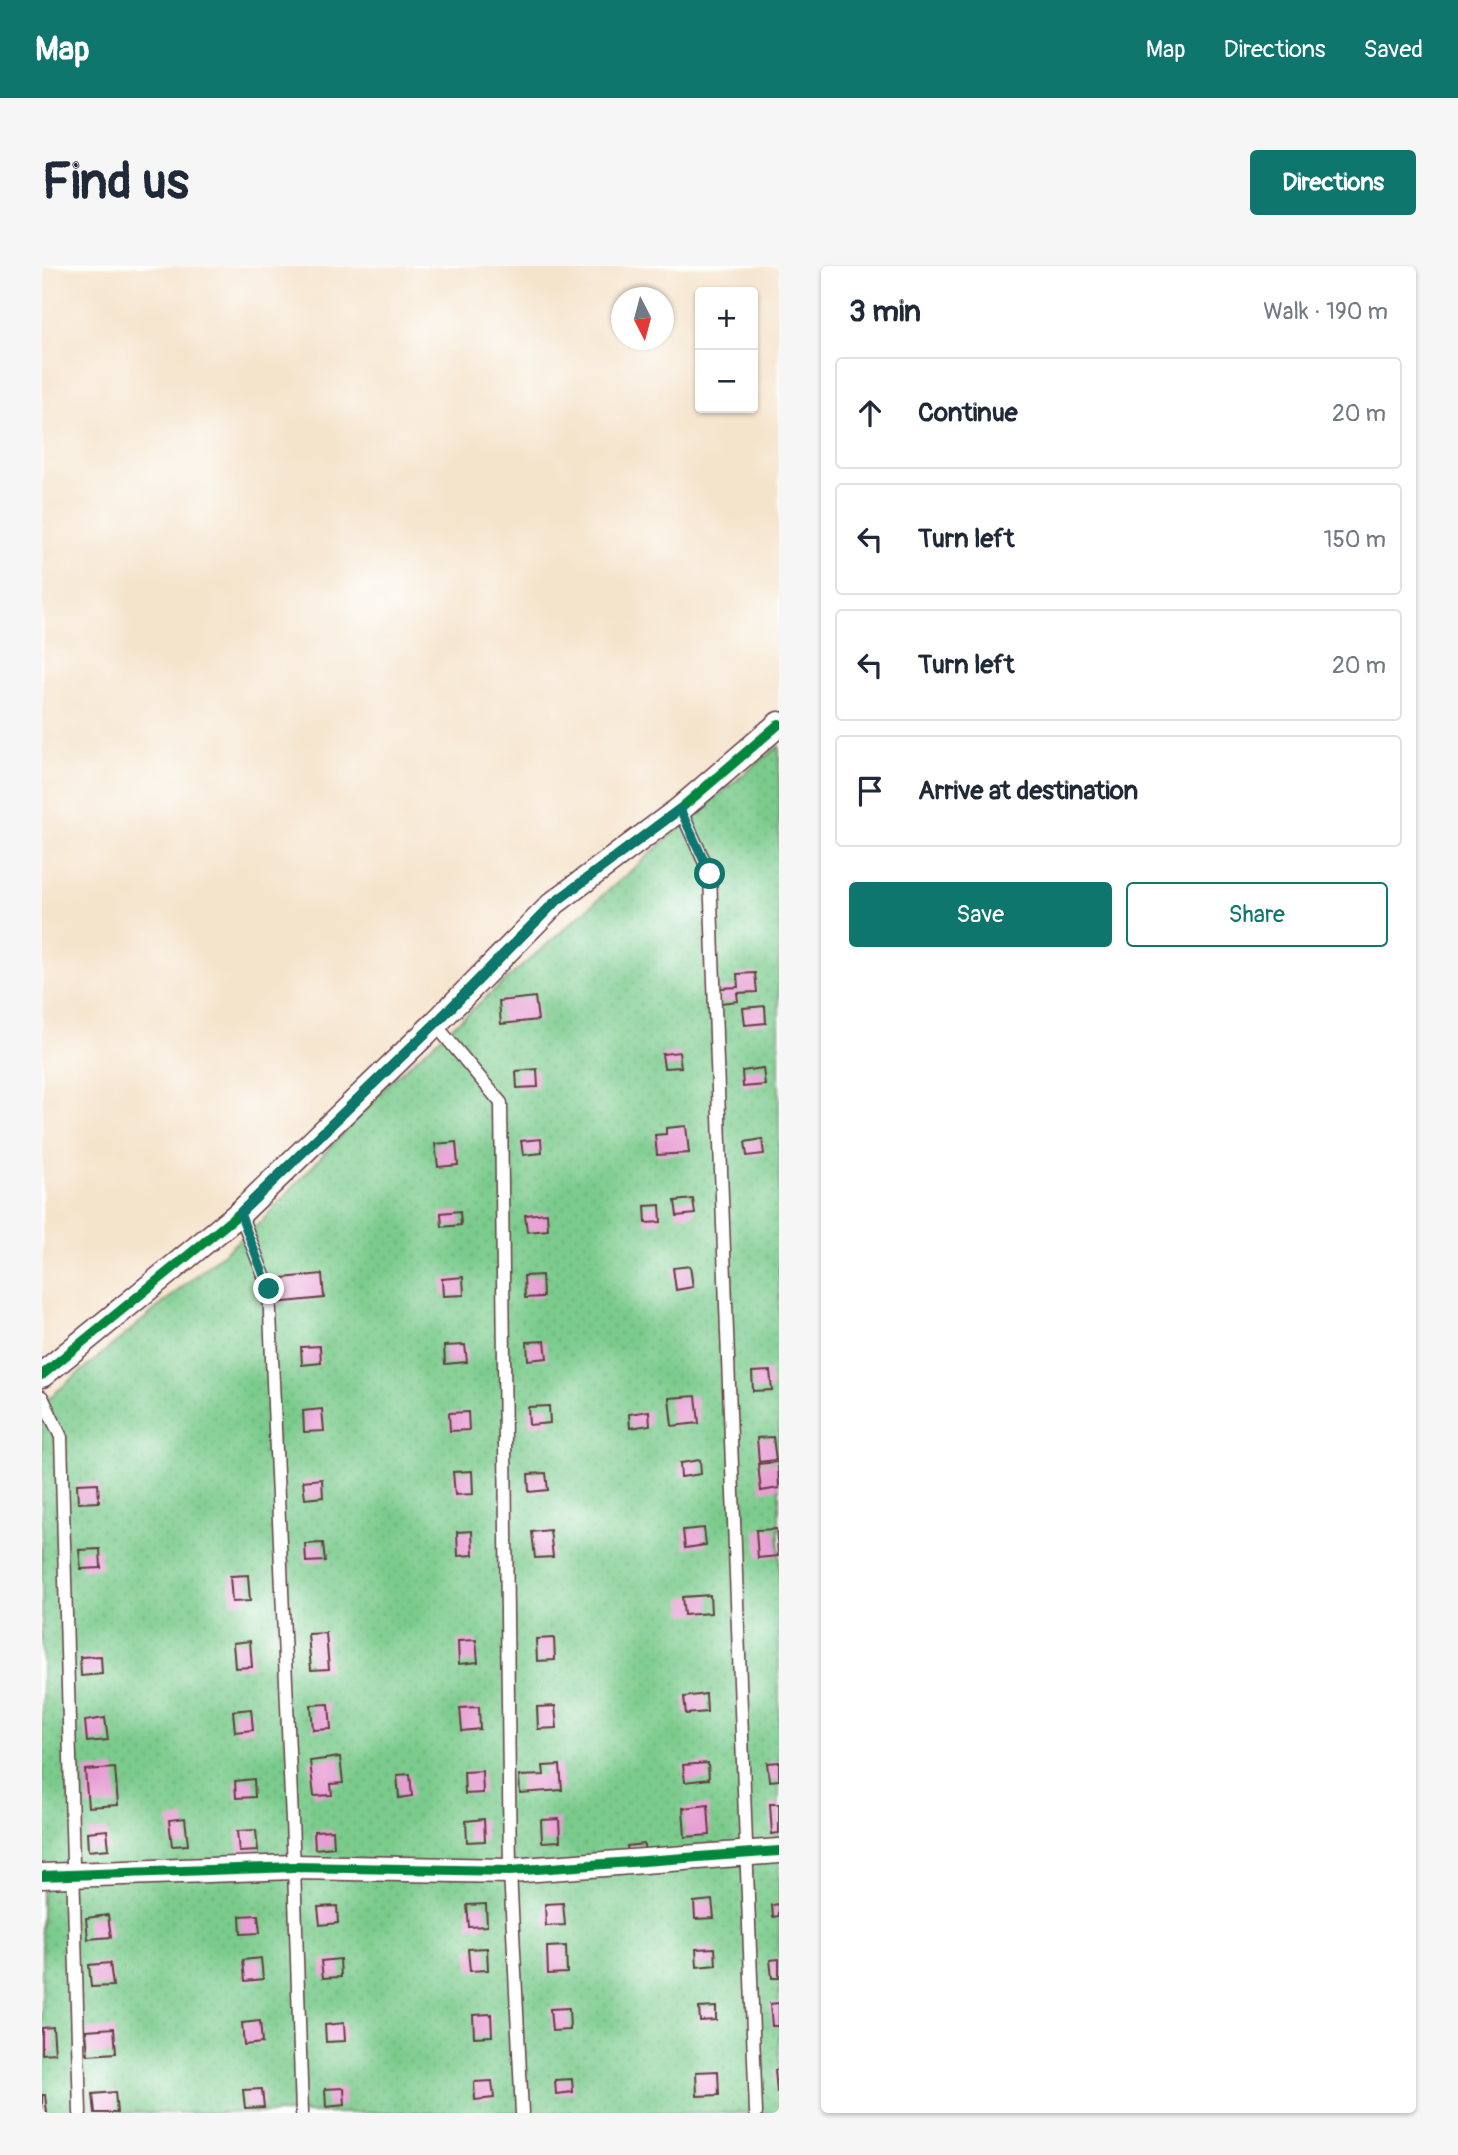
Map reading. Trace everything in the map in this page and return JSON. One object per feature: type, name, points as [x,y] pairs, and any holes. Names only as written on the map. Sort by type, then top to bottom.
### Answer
[{"type":"street","points":[[42,1375],[240,1213],[435,1024],[554,903],[680,809],[779,724]]},
{"type":"street","points":[[42,1876],[294,1867],[510,1871],[747,1851],[779,1851]]},
{"type":"lane","points":[[680,809],[710,874],[756,2113]]},
{"type":"lane","points":[[435,1024],[501,1103],[510,1871],[522,2113]]},
{"type":"lane","points":[[240,1213],[269,1289],[302,2113]]},
{"type":"lane","points":[[42,1397],[61,1437],[80,2113]]},
{"type":"green space","points":[[779,746],[779,2113],[42,2113],[42,1404],[262,1221],[394,1078],[713,799]]},
{"type":"building","points":[[755,973],[757,992],[737,993],[738,1001],[721,1003],[720,988],[738,987],[737,974]]},
{"type":"building","points":[[535,997],[538,1020],[501,1024],[499,1001]]},
{"type":"building","points":[[765,1006],[766,1023],[745,1025],[743,1008]]},
{"type":"building","points":[[679,1052],[681,1067],[664,1068],[662,1054]]},
{"type":"building","points":[[763,1068],[765,1085],[743,1087],[742,1071]]},
{"type":"building","points":[[537,1069],[538,1087],[517,1088],[516,1071]]},
{"type":"building","points":[[686,1126],[689,1153],[657,1155],[655,1135],[666,1134],[666,1128]]},
{"type":"building","points":[[541,1139],[542,1153],[523,1155],[521,1141]]},
{"type":"building","points":[[762,1139],[764,1154],[747,1156],[745,1142]]},
{"type":"building","points":[[456,1142],[458,1165],[438,1167],[435,1144]]},
{"type":"building","points":[[693,1199],[695,1214],[677,1216],[675,1201]]},
{"type":"building","points":[[660,1205],[661,1222],[646,1223],[645,1206]]},
{"type":"building","points":[[460,1211],[461,1225],[442,1227],[441,1213]]},
{"type":"building","points":[[547,1213],[548,1230],[527,1232],[525,1215]]},
{"type":"building","points":[[690,1266],[693,1287],[676,1290],[673,1268]]},
{"type":"building","points":[[322,1274],[324,1298],[275,1303],[273,1279]]},
{"type":"building","points":[[542,1275],[543,1297],[525,1298],[524,1276]]},
{"type":"building","points":[[463,1277],[464,1295],[443,1296],[442,1279]]},
{"type":"building","points":[[545,1341],[547,1358],[528,1360],[527,1342]]},
{"type":"building","points":[[465,1345],[467,1362],[445,1364],[444,1346]]},
{"type":"building","points":[[320,1346],[321,1363],[302,1365],[301,1347]]},
{"type":"building","points":[[770,1371],[772,1390],[753,1391],[752,1372]]},
{"type":"building","points":[[696,1396],[699,1423],[672,1426],[669,1398]]},
{"type":"building","points":[[549,1406],[550,1423],[529,1425],[528,1407]]},
{"type":"building","points":[[322,1409],[324,1431],[304,1432],[303,1411]]},
{"type":"building","points":[[649,1411],[650,1425],[630,1428],[629,1414]]},
{"type":"building","points":[[468,1412],[469,1430],[450,1431],[449,1413]]},
{"type":"building","points":[[773,1437],[776,1460],[759,1462],[757,1438]]},
{"type":"building","points":[[700,1460],[701,1474],[681,1477],[680,1463]]},
{"type":"building","points":[[778,1462],[779,1488],[761,1491],[758,1464]]},
{"type":"building","points":[[472,1471],[473,1494],[455,1495],[453,1472]]},
{"type":"building","points":[[546,1473],[548,1490],[529,1492],[528,1474]]},
{"type":"building","points":[[322,1479],[323,1497],[305,1499],[303,1481]]},
{"type":"building","points":[[98,1483],[99,1502],[78,1503],[77,1484]]},
{"type":"building","points":[[704,1528],[706,1545],[685,1548],[683,1530]]},
{"type":"building","points":[[776,1529],[778,1556],[758,1558],[756,1530]]},
{"type":"building","points":[[550,1530],[553,1557],[535,1558],[532,1532]]},
{"type":"building","points":[[472,1531],[473,1555],[458,1556],[457,1532]]},
{"type":"building","points":[[323,1543],[325,1561],[306,1562],[305,1544]]},
{"type":"building","points":[[100,1549],[101,1568],[81,1569],[79,1550]]},
{"type":"building","points":[[248,1575],[250,1601],[232,1602],[230,1576]]},
{"type":"building","points":[[710,1595],[711,1613],[684,1615],[682,1597]]},
{"type":"building","points":[[326,1633],[329,1669],[311,1670],[308,1634]]},
{"type":"building","points":[[554,1638],[555,1660],[537,1661],[536,1639]]},
{"type":"building","points":[[476,1640],[478,1662],[459,1664],[458,1641]]},
{"type":"building","points":[[250,1641],[252,1667],[235,1668],[233,1643]]},
{"type":"building","points":[[101,1656],[102,1674],[81,1676],[80,1657]]},
{"type":"building","points":[[706,1694],[707,1712],[686,1714],[684,1697]]},
{"type":"building","points":[[329,1704],[331,1729],[313,1730],[311,1705]]},
{"type":"building","points":[[555,1706],[557,1728],[538,1729],[537,1707]]},
{"type":"building","points":[[479,1707],[480,1729],[462,1731],[460,1708]]},
{"type":"building","points":[[251,1709],[253,1730],[235,1732],[233,1711]]},
{"type":"building","points":[[105,1718],[108,1740],[87,1742],[85,1721]]},
{"type":"building","points":[[340,1757],[343,1783],[331,1784],[332,1795],[314,1796],[310,1761]]},
{"type":"building","points":[[779,1762],[779,1780],[769,1781],[767,1763]]},
{"type":"building","points":[[708,1763],[709,1779],[685,1782],[683,1765]]},
{"type":"building","points":[[560,1765],[562,1790],[520,1793],[519,1776],[544,1775],[543,1766]]},
{"type":"building","points":[[115,1768],[118,1805],[88,1807],[85,1770]]},
{"type":"building","points":[[482,1771],[483,1793],[465,1794],[464,1772]]},
{"type":"building","points":[[410,1774],[412,1796],[399,1798],[397,1775]]},
{"type":"building","points":[[254,1779],[255,1797],[236,1798],[235,1781]]},
{"type":"building","points":[[770,1804],[779,1804],[779,1833],[772,1834]]},
{"type":"building","points":[[708,1805],[710,1835],[685,1837],[683,1808]]},
{"type":"building","points":[[185,1818],[188,1845],[172,1846],[169,1820]]},
{"type":"building","points":[[484,1819],[485,1841],[467,1842],[466,1821]]},
{"type":"building","points":[[559,1819],[560,1841],[542,1842],[541,1820]]},
{"type":"building","points":[[107,1830],[109,1849],[88,1851],[87,1832]]},
{"type":"building","points":[[256,1830],[258,1851],[239,1852],[237,1831]]},
{"type":"building","points":[[333,1830],[334,1847],[315,1849],[314,1831]]},
{"type":"building","points":[[644,1844],[645,1857],[628,1858],[627,1846]]},
{"type":"building","points":[[712,1900],[714,1918],[695,1919],[694,1902]]},
{"type":"building","points":[[563,1903],[565,1925],[546,1926],[545,1904]]},
{"type":"building","points":[[486,1904],[487,1926],[469,1927],[467,1905]]},
{"type":"building","points":[[779,1904],[779,1916],[773,1917],[772,1905]]},
{"type":"building","points":[[337,1906],[338,1923],[320,1925],[318,1907]]},
{"type":"building","points":[[108,1915],[111,1937],[88,1939],[86,1918]]},
{"type":"building","points":[[258,1915],[260,1933],[241,1934],[240,1916]]},
{"type":"building","points":[[566,1946],[567,1973],[548,1974],[547,1947]]},
{"type":"building","points":[[487,1948],[488,1970],[470,1971],[468,1949]]},
{"type":"building","points":[[715,1948],[716,1965],[697,1967],[696,1949]]},
{"type":"building","points":[[261,1958],[263,1979],[245,1981],[243,1960]]},
{"type":"building","points":[[340,1959],[341,1977],[323,1978],[321,1961]]},
{"type":"building","points":[[779,1959],[779,1978],[772,1978],[770,1960]]},
{"type":"building","points":[[110,1963],[113,1986],[91,1987],[89,1965]]},
{"type":"building","points":[[779,2003],[779,2026],[772,2026],[770,2004]]},
{"type":"building","points":[[716,2007],[716,2020],[700,2021],[699,2008]]},
{"type":"building","points":[[569,2008],[570,2030],[552,2031],[550,2009]]},
{"type":"building","points":[[491,2014],[492,2036],[474,2037],[473,2015]]},
{"type":"building","points":[[260,2021],[262,2043],[244,2045],[242,2023]]},
{"type":"building","points":[[344,2023],[345,2041],[326,2042],[325,2025]]},
{"type":"building","points":[[53,2027],[55,2053],[42,2054],[42,2028]]},
{"type":"building","points":[[114,2028],[116,2053],[88,2055],[86,2030]]},
{"type":"building","points":[[779,2069],[779,2092],[777,2092],[775,2070]]},
{"type":"building","points":[[718,2071],[719,2095],[697,2096],[696,2072]]},
{"type":"building","points":[[572,2079],[573,2092],[556,2094],[555,2080]]},
{"type":"building","points":[[492,2081],[494,2098],[475,2100],[474,2082]]},
{"type":"building","points":[[344,2088],[345,2105],[326,2107],[325,2089]]},
{"type":"building","points":[[262,2089],[264,2107],[245,2108],[243,2090]]},
{"type":"building","points":[[115,2092],[117,2113],[95,2113],[93,2094]]},
{"type":"building","points":[[42,2095],[45,2095],[47,2113],[42,2113]]},
{"type":"cycle path","points":[[42,1375],[240,1213],[435,1024],[554,903],[680,809],[779,724]]},
{"type":"cycle path","points":[[42,1876],[294,1867],[510,1871],[779,1851]]},
{"type":"route","points":[[269,1289],[240,1213],[435,1024],[554,903],[680,809],[710,874]]}]
